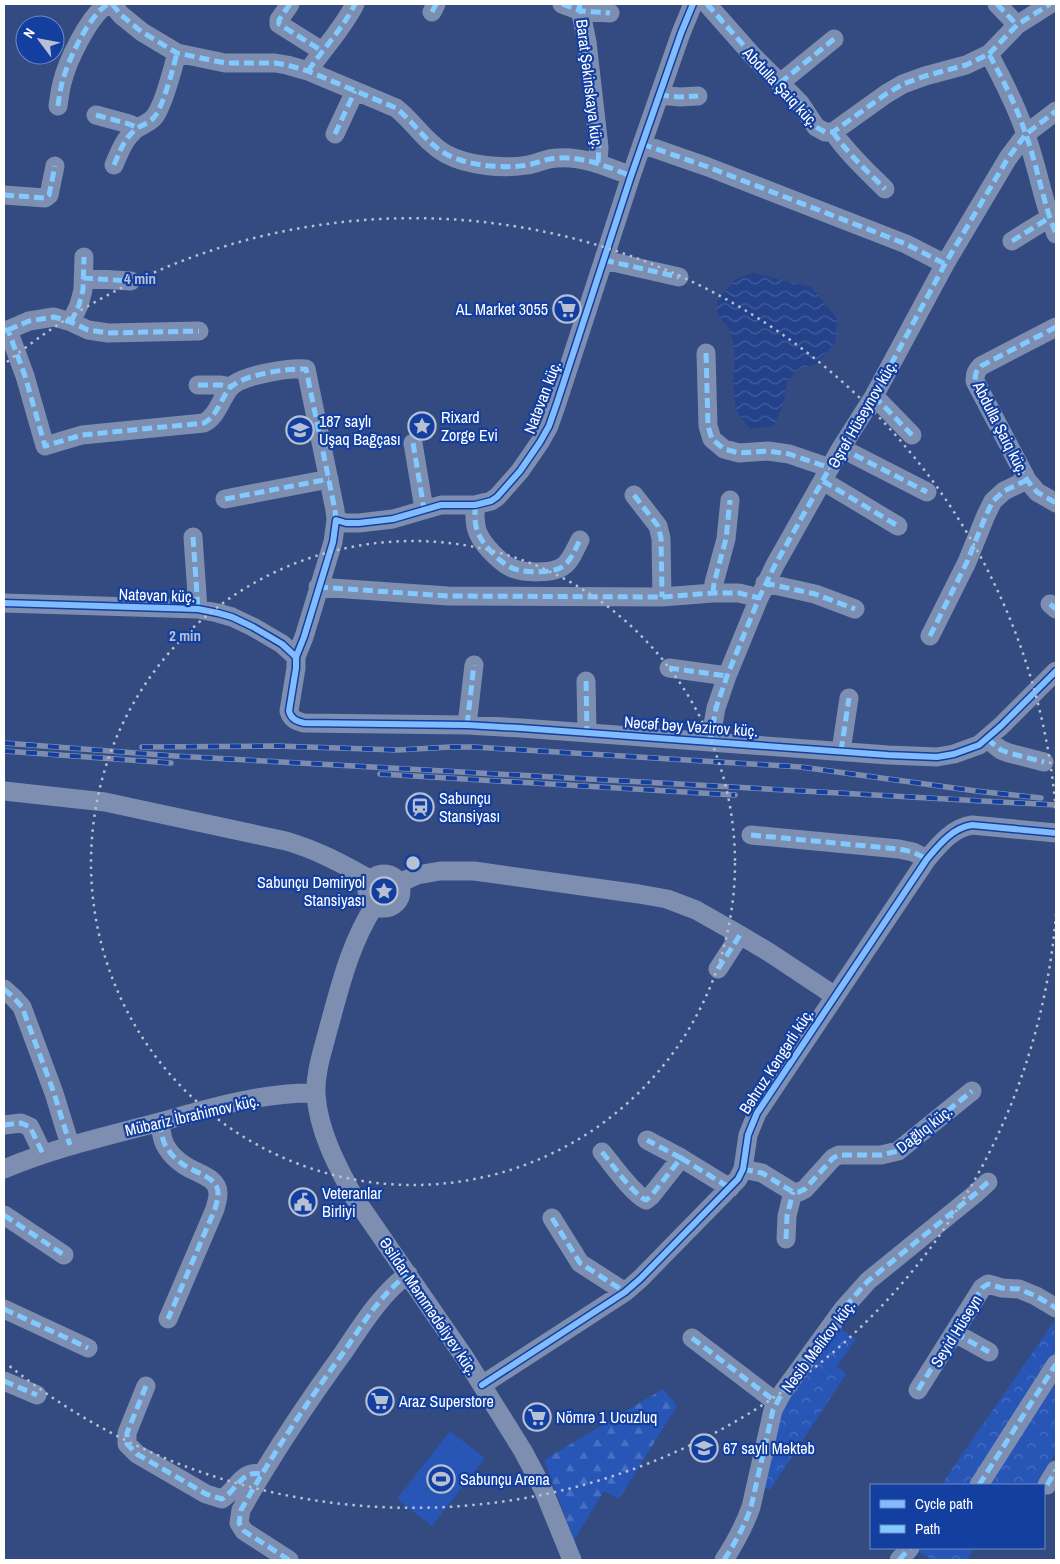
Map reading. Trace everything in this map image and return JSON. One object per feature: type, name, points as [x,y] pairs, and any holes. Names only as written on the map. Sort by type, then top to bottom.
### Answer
[{"type":"street","points":[[58,106],[62,83],[80,38],[97,13],[108,4]]},
{"type":"street","points":[[112,4],[121,15],[142,32],[177,53],[225,63],[275,63],[308,71],[396,108],[437,148],[459,160],[489,165],[514,166],[558,158],[577,159],[598,164],[631,176]]},
{"type":"street","points":[[290,4],[279,20],[279,24],[322,50]]},
{"type":"street","points":[[308,71],[348,18],[355,4]]},
{"type":"street","points":[[562,4],[610,13]]},
{"type":"street","name":"Natəvan küç.","points":[[336,520],[346,523],[393,519],[446,504],[475,505],[491,501],[497,497],[520,471],[549,426],[631,176],[693,4]]},
{"type":"street","name":"Abdulla Şaiq küç.","points":[[707,4],[753,56],[800,103],[816,127],[825,132],[834,132],[886,94],[904,84],[966,65],[989,54]]},
{"type":"street","points":[[997,4],[1017,25]]},
{"type":"street","points":[[1012,241],[1053,226],[1026,134],[1000,74],[989,54],[1017,25],[1050,4]]},
{"type":"street","name":"Barat Şəkinskaya küç.","points":[[580,8],[588,42],[599,147],[598,164]]},
{"type":"street","points":[[780,83],[834,39]]},
{"type":"street","points":[[114,165],[128,136],[151,121],[157,113],[177,53]]},
{"type":"street","points":[[335,134],[355,91]]},
{"type":"street","points":[[659,95],[680,98],[698,96]]},
{"type":"street","name":"Əşrəf Hüseynov küç.","points":[[710,741],[716,708],[727,676],[762,591],[841,448],[874,396],[945,264],[1008,158],[1026,134],[1056,111]]},
{"type":"street","points":[[96,115],[138,128]]},
{"type":"street","points":[[834,132],[854,158],[885,189]]},
{"type":"street","points":[[642,144],[708,166],[897,241],[945,264]]},
{"type":"street","points":[[4,195],[44,198],[49,195],[55,166]]},
{"type":"street","points":[[71,322],[79,305],[83,290],[84,257]]},
{"type":"street","points":[[604,260],[679,277]]},
{"type":"street","points":[[83,278],[131,281]]},
{"type":"street","points":[[199,331],[108,332],[88,330],[54,317],[29,321],[6,330],[25,376],[45,446],[82,435],[204,424],[216,413],[230,388],[241,381],[270,372],[295,368],[306,369],[336,520],[332,542],[304,637],[296,657]]},
{"type":"street","name":"Abdulla Şaiq küç.","points":[[1056,327],[981,366],[976,370],[975,376],[975,381],[1027,480],[1037,492],[1056,503]]},
{"type":"street","points":[[706,353],[708,426],[712,439],[724,449],[739,453],[768,451],[789,454],[826,475],[898,526]]},
{"type":"street","points":[[198,385],[221,385],[230,388]]},
{"type":"street","points":[[874,396],[912,435]]},
{"type":"street","points":[[413,443],[424,509]]},
{"type":"street","points":[[841,448],[927,492]]},
{"type":"street","points":[[225,499],[329,479]]},
{"type":"street","points":[[930,636],[967,562],[986,514],[994,501],[1004,491],[1027,480]]},
{"type":"street","points":[[634,495],[658,526],[661,538],[662,597]]},
{"type":"street","points":[[713,593],[726,539],[730,500]]},
{"type":"street","points":[[475,505],[475,524],[484,545],[512,569],[549,572],[562,568],[580,540]]},
{"type":"street","points":[[193,537],[198,609]]},
{"type":"street","points":[[318,587],[448,596],[662,597],[762,591],[815,594],[855,609]]},
{"type":"street","name":"Natəvan küç.","points":[[4,603],[198,609],[232,617],[253,627],[282,644],[296,657]]},
{"type":"street","name":"Nəcəf bəy Vəzirov küç.","points":[[296,657],[289,711],[293,720],[304,723],[468,725],[937,757],[969,750],[979,745],[1056,671]]},
{"type":"street","points":[[468,725],[474,665]]},
{"type":"street","points":[[669,668],[727,676]]},
{"type":"street","points":[[586,681],[587,732]]},
{"type":"street","points":[[841,751],[849,698]]},
{"type":"street","points":[[987,739],[1009,754],[1044,762]]},
{"type":"street","points":[[4,791],[105,802],[286,841],[323,854],[371,880]]},
{"type":"street","name":"Bəhruz Kəngərli küç.","points":[[482,1385],[625,1292],[738,1179],[743,1169],[748,1135],[757,1113],[926,859],[953,832],[964,826],[972,825],[1056,833]]},
{"type":"street","points":[[752,835],[899,849],[912,852],[926,859]]},
{"type":"street","points":[[399,883],[417,875],[457,870],[486,872],[667,899],[683,904],[767,950],[835,996]]},
{"type":"street","points":[[384,874],[393,876],[399,883],[401,892],[394,904],[385,908],[371,902],[367,888],[371,880],[384,874]]},
{"type":"street","name":"Əsildar Məmmədəliyev küç.","points":[[375,905],[358,935],[345,972],[319,1066],[316,1093],[325,1134],[342,1175],[364,1212],[482,1385],[534,1470],[572,1560]]},
{"type":"street","points":[[718,969],[740,935]]},
{"type":"street","points":[[4,989],[22,1008],[70,1145]]},
{"type":"street","name":"Dağlıq küç.","points":[[792,1192],[799,1192],[805,1189],[833,1158],[839,1155],[881,1155],[898,1151],[972,1091]]},
{"type":"street","name":"Mübariz İbrahimov küç.","points":[[4,1169],[70,1145],[195,1112],[265,1097],[316,1093]]},
{"type":"street","points":[[160,1122],[164,1142],[173,1156],[184,1165],[210,1179],[216,1184],[219,1192],[214,1210],[168,1319]]},
{"type":"street","points":[[4,1125],[21,1123],[30,1127],[43,1154]]},
{"type":"street","points":[[646,1140],[681,1158],[730,1188]]},
{"type":"street","points":[[602,1152],[641,1198],[646,1200],[681,1158]]},
{"type":"street","points":[[743,1169],[767,1176],[792,1192],[787,1216],[786,1239]]},
{"type":"street","name":"Nəsib Məlikov küç.","points":[[724,1560],[742,1532],[751,1507],[772,1410],[776,1402],[843,1308],[868,1281],[988,1182]]},
{"type":"street","points":[[4,1215],[64,1255]]},
{"type":"street","points":[[552,1218],[580,1263],[625,1292]]},
{"type":"street","points":[[289,1560],[244,1531],[239,1523],[241,1510],[303,1408],[380,1300],[408,1274]]},
{"type":"street","name":"Seyid Hüseyn","points":[[918,1390],[982,1288],[988,1284],[1002,1288],[1018,1289],[1036,1296],[1056,1308]]},
{"type":"street","points":[[4,1309],[88,1348]]},
{"type":"street","points":[[955,1333],[989,1352]]},
{"type":"street","points":[[692,1338],[776,1402]]},
{"type":"street","points":[[980,1484],[1056,1364]]},
{"type":"street","points":[[4,1381],[38,1395]]},
{"type":"street","points":[[146,1386],[127,1434],[127,1444],[137,1454],[206,1494],[222,1499],[246,1476],[254,1472],[262,1474]]},
{"type":"street","points":[[899,1560],[909,1549]]},
{"type":"green space","name":"Sabunçu Dəmiryol Stansiyası","points":[[384,881],[391,884],[394,891],[391,898],[384,901],[377,898],[374,891],[377,884]]},
{"type":"green space","points":[[1056,1319],[1056,1453],[1037,1484],[942,1484]]},
{"type":"green space","points":[[838,1328],[856,1339],[837,1366],[846,1374],[770,1490],[764,1487],[780,1406]]},
{"type":"green space","points":[[663,1389],[677,1406],[619,1499],[604,1491],[574,1540],[544,1460]]},
{"type":"green space","name":"Sabunçu Arena","points":[[450,1431],[485,1458],[432,1526],[397,1499]]},
{"type":"green space","points":[[915,1549],[973,1549],[967,1560],[932,1560]]},
{"type":"water","points":[[752,273],[811,287],[837,318],[835,344],[816,364],[797,370],[787,382],[783,405],[774,426],[750,429],[736,410],[733,383],[735,350],[730,330],[717,313],[717,302],[734,280]]},
{"type":"railway","points":[[4,743],[175,756],[1056,805]]},
{"type":"railway","points":[[142,747],[277,746],[398,750],[474,747],[801,767],[1041,798]]},
{"type":"railway","points":[[4,751],[171,763]]},
{"type":"railway","points":[[380,774],[735,795]]},
{"type":"marked path","points":[[58,106],[62,83],[74,52],[86,28],[108,4]]},
{"type":"marked path","points":[[112,4],[121,15],[142,32],[177,53],[225,63],[275,63],[287,65],[308,71],[396,108],[432,144],[455,158],[486,166],[508,167],[528,165],[554,158],[577,159],[595,163],[631,176]]},
{"type":"marked path","points":[[290,4],[279,20],[279,24],[322,51]]},
{"type":"marked path","points":[[308,71],[339,30],[355,4]]},
{"type":"marked path","points":[[432,12],[436,4]]},
{"type":"marked path","points":[[562,4],[581,11],[610,13]]},
{"type":"marked path","points":[[579,4],[587,42],[599,147],[598,164]]},
{"type":"marked path","points":[[707,4],[753,56],[800,103],[816,127],[825,132],[833,132],[903,84],[966,65],[989,54],[1022,125],[1056,234]]},
{"type":"marked path","points":[[997,4],[1017,25]]},
{"type":"marked path","points":[[989,54],[1017,25],[1050,4]]},
{"type":"marked path","points":[[780,83],[834,39]]},
{"type":"marked path","points":[[114,165],[128,137],[155,116],[168,86],[177,53]]},
{"type":"marked path","points":[[335,134],[355,91]]},
{"type":"marked path","points":[[659,95],[698,96]]},
{"type":"marked path","points":[[710,741],[716,708],[727,676],[759,598],[775,565],[841,448],[874,396],[945,264],[1008,158],[1026,134],[1056,111]]},
{"type":"marked path","points":[[96,115],[138,128]]},
{"type":"marked path","points":[[833,132],[851,155],[885,189]]},
{"type":"marked path","points":[[642,144],[708,167],[906,244],[945,264]]},
{"type":"marked path","points":[[4,195],[45,198],[49,195],[55,166]]},
{"type":"marked path","points":[[1012,241],[1049,218]]},
{"type":"marked path","points":[[71,322],[79,305],[83,290],[84,257]]},
{"type":"marked path","points":[[604,260],[679,277]]},
{"type":"marked path","points":[[83,278],[131,281]]},
{"type":"marked path","points":[[8,330],[29,321],[54,317],[88,330],[108,333],[199,331]]},
{"type":"marked path","points":[[1056,327],[981,366],[975,376],[975,381],[1027,480],[1037,492],[1056,503]]},
{"type":"marked path","points":[[4,330],[8,330],[25,376],[45,446],[82,435],[204,423],[212,416],[234,384],[264,373],[306,369],[336,520]]},
{"type":"marked path","points":[[706,353],[708,426],[712,439],[724,449],[739,453],[768,451],[789,454],[830,468]]},
{"type":"marked path","points":[[198,385],[230,387]]},
{"type":"marked path","points":[[874,396],[912,435]]},
{"type":"marked path","points":[[413,443],[424,509]]},
{"type":"marked path","points":[[841,448],[927,492]]},
{"type":"marked path","points":[[225,499],[329,479]]},
{"type":"marked path","points":[[930,636],[967,562],[993,501],[1004,491],[1027,480]]},
{"type":"marked path","points":[[823,481],[898,526]]},
{"type":"marked path","points":[[634,495],[658,526],[661,538],[662,597]]},
{"type":"marked path","points":[[713,593],[726,539],[730,500]]},
{"type":"marked path","points":[[475,505],[477,532],[481,539],[500,560],[515,569],[538,572],[556,570],[564,566],[569,560],[580,540]]},
{"type":"marked path","points":[[193,537],[198,609]]},
{"type":"marked path","points":[[765,583],[815,594],[855,609]]},
{"type":"marked path","points":[[318,587],[448,596],[662,597],[739,593],[759,598]]},
{"type":"marked path","points":[[1050,604],[1056,609]]},
{"type":"marked path","points":[[467,725],[474,665]]},
{"type":"marked path","points":[[669,668],[727,676]]},
{"type":"marked path","points":[[586,681],[587,732]]},
{"type":"marked path","points":[[841,751],[849,698]]},
{"type":"marked path","points":[[987,739],[1001,750],[1044,762]]},
{"type":"marked path","points":[[751,835],[899,849],[913,852],[927,859]]},
{"type":"marked path","points":[[718,969],[740,935]]},
{"type":"marked path","points":[[4,989],[22,1007],[54,1093],[70,1145]]},
{"type":"marked path","points":[[743,1169],[762,1173],[793,1192],[799,1192],[805,1189],[833,1158],[839,1155],[881,1155],[898,1151],[972,1091]]},
{"type":"marked path","points":[[160,1122],[163,1139],[170,1153],[184,1165],[211,1179],[215,1183],[218,1194],[215,1209],[168,1319]]},
{"type":"marked path","points":[[4,1125],[21,1123],[30,1127],[43,1154]]},
{"type":"marked path","points":[[602,1152],[629,1185],[646,1200],[681,1158],[647,1140]]},
{"type":"marked path","points":[[681,1158],[730,1188]]},
{"type":"marked path","points":[[724,1560],[739,1535],[751,1507],[773,1410],[782,1393],[843,1309],[868,1281],[988,1182]]},
{"type":"marked path","points":[[786,1239],[787,1216],[793,1192]]},
{"type":"marked path","points":[[4,1215],[64,1255]]},
{"type":"marked path","points":[[552,1218],[580,1263],[625,1292]]},
{"type":"marked path","points":[[289,1560],[244,1531],[239,1523],[241,1510],[290,1430],[365,1321],[389,1291],[408,1274]]},
{"type":"marked path","points":[[918,1390],[982,1288],[988,1284],[1002,1288],[1019,1289],[1036,1296],[1056,1308]]},
{"type":"marked path","points":[[4,1309],[88,1348]]},
{"type":"marked path","points":[[955,1333],[989,1352]]},
{"type":"marked path","points":[[692,1338],[776,1402]]},
{"type":"marked path","points":[[980,1484],[1056,1364]]},
{"type":"marked path","points":[[4,1381],[37,1395]]},
{"type":"marked path","points":[[146,1386],[127,1433],[127,1444],[137,1454],[206,1494],[222,1499],[244,1478],[249,1475],[262,1474]]},
{"type":"marked path","points":[[1047,1485],[1056,1470]]},
{"type":"marked path","points":[[899,1560],[909,1549]]},
{"type":"cycle path","points":[[296,657],[333,542],[336,520],[346,523],[359,523],[393,519],[441,505],[475,505],[491,501],[497,497],[520,471],[540,442],[549,426],[631,176],[693,4]]},
{"type":"cycle path","points":[[4,603],[198,609],[232,617],[282,644],[296,657],[289,711],[294,719],[304,723],[467,725],[937,757],[954,754],[979,745],[1001,726],[1056,671]]},
{"type":"cycle path","points":[[482,1385],[625,1292],[738,1179],[743,1169],[748,1135],[757,1113],[927,859],[941,843],[952,833],[972,825],[1056,833]]},
{"type":"place","name":"AL Market 3055","points":[[567,309]]},
{"type":"place","name":"Rixard Zorge Evi","points":[[422,426]]},
{"type":"place","name":"187 saylı Uşaq Bağçası","points":[[300,430]]},
{"type":"place","name":"Sabunçu Stansiyası","points":[[420,807]]},
{"type":"place","name":"Sabunçu Dəmiryol Stansiyası","points":[[384,891]]},
{"type":"place","name":"Veteranlar Birliyi","points":[[303,1202]]},
{"type":"place","name":"Araz Superstore","points":[[380,1401]]},
{"type":"place","name":"Nömrə 1 Ucuzluq","points":[[537,1417]]},
{"type":"place","name":"67 saylı Məktəb","points":[[704,1448]]},
{"type":"place","name":"Sabunçu Arena","points":[[441,1479]]}]
